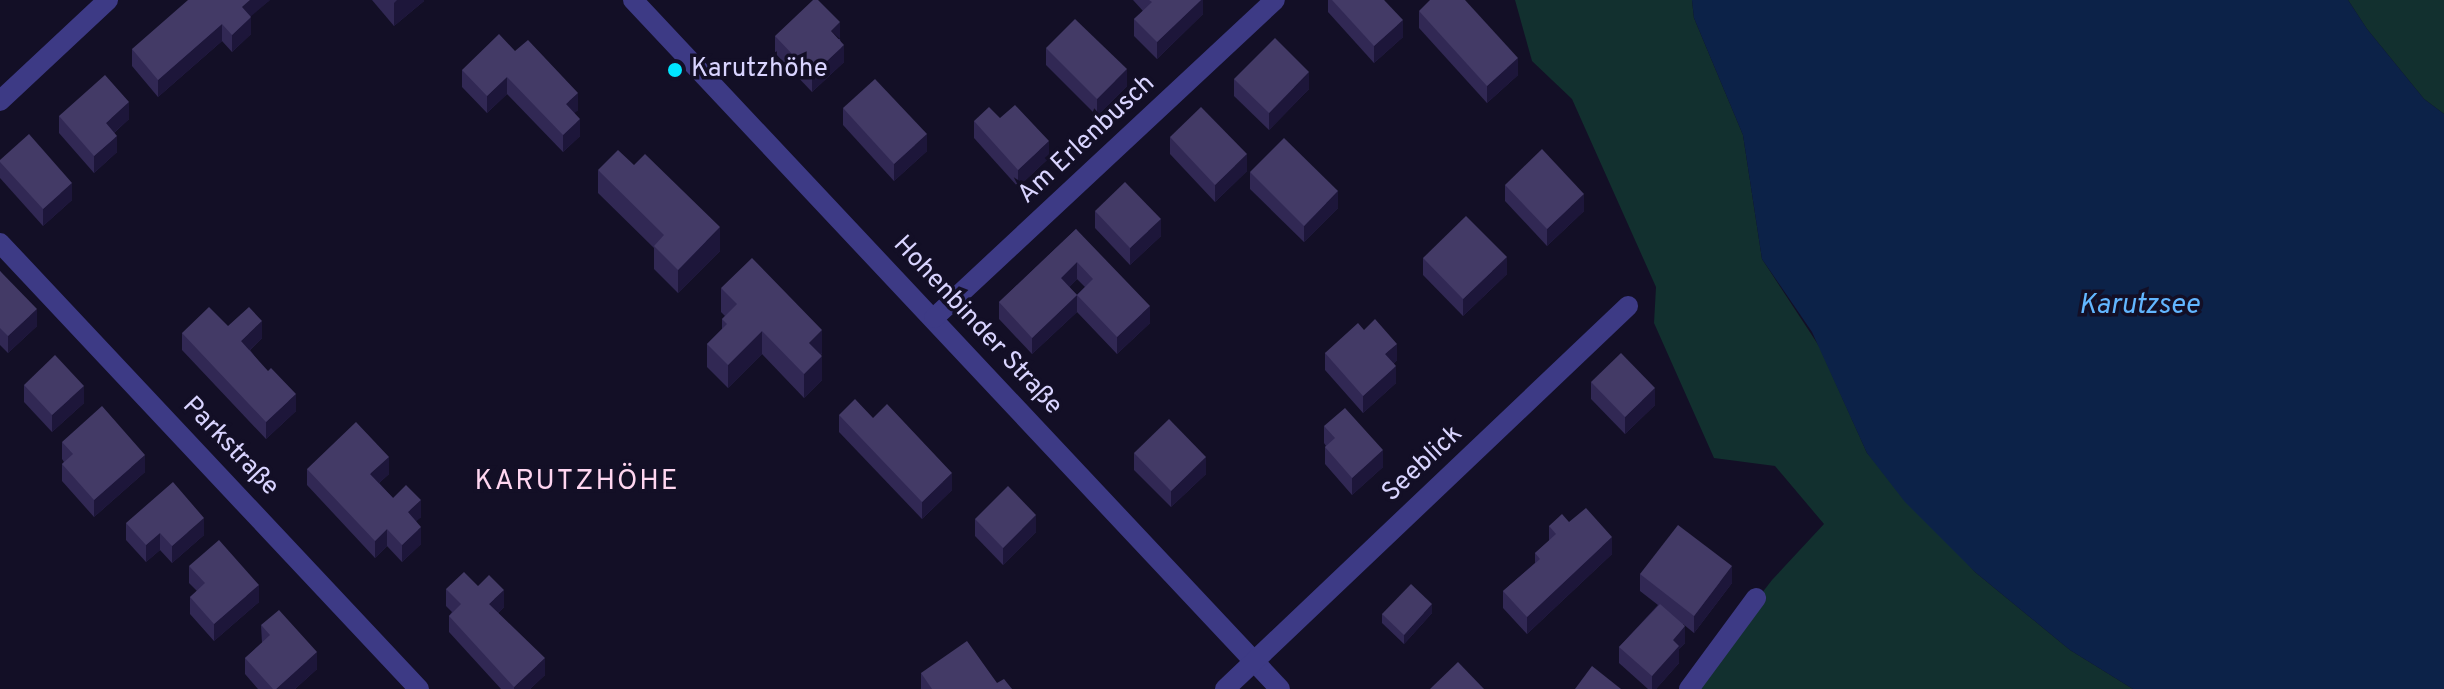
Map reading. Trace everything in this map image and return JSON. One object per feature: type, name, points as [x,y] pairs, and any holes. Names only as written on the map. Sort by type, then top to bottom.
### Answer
[{"type":"street","points":[[0,101],[108,0]]},
{"type":"street","name":"Hohenbinder Straße","points":[[633,0],[1280,689]]},
{"type":"street","name":"Am Erlenbusch","points":[[934,318],[1275,0]]},
{"type":"street","name":"Parkstraße","points":[[0,243],[419,689]]},
{"type":"street","name":"Seeblick","points":[[1225,689],[1628,306]]},
{"type":"street","points":[[1689,689],[1756,598]]},
{"type":"green space","points":[[1515,0],[1692,0],[1694,18],[1743,135],[1762,259],[1819,346],[1867,453],[1975,572],[2070,650],[2133,689],[1687,689],[1772,580],[1824,524],[1775,466],[1714,458],[1654,323],[1656,287],[1572,99],[1532,61]]},
{"type":"green space","points":[[2348,0],[2444,0],[2444,114],[2424,99],[2367,29]]},
{"type":"water","name":"Karutzsee","points":[[1692,0],[2348,0],[2367,29],[2424,99],[2444,114],[2444,689],[2133,689],[2070,650],[1975,572],[1905,502],[1867,453],[1812,332],[1762,259],[1743,135],[1694,18]]},
{"type":"building","points":[[188,0],[250,0],[242,7],[251,17],[232,35],[222,24],[158,80],[132,49]]},
{"type":"building","points":[[813,0],[818,0],[840,22],[831,31],[844,45],[812,75],[775,36]]},
{"type":"building","points":[[1149,0],[1201,0],[1157,42],[1134,19],[1152,2]]},
{"type":"building","points":[[1332,0],[1384,0],[1403,20],[1374,46]]},
{"type":"building","points":[[1430,0],[1465,0],[1518,58],[1487,86],[1419,11]]},
{"type":"building","points":[[1075,19],[1127,69],[1097,99],[1046,48]]},
{"type":"building","points":[[499,34],[515,51],[528,40],[578,93],[566,104],[580,119],[563,135],[507,77],[487,96],[462,70]]},
{"type":"building","points":[[1275,38],[1309,72],[1269,113],[1234,79]]},
{"type":"building","points":[[105,75],[129,102],[106,123],[117,136],[94,156],[59,116]]},
{"type":"building","points":[[875,79],[927,134],[894,164],[843,108]]},
{"type":"building","points":[[1015,105],[1049,141],[1018,170],[974,121],[989,107],[1000,118]]},
{"type":"building","points":[[1201,107],[1247,154],[1215,185],[1170,137]]},
{"type":"building","points":[[29,134],[72,183],[43,209],[0,162]]},
{"type":"building","points":[[1284,138],[1338,191],[1304,226],[1250,172]]},
{"type":"building","points":[[1542,149],[1584,194],[1547,229],[1505,185]]},
{"type":"building","points":[[618,150],[634,165],[645,154],[720,227],[678,270],[654,246],[664,235],[598,170]]},
{"type":"building","points":[[1125,182],[1161,219],[1130,248],[1095,211]]},
{"type":"building","points":[[1466,216],[1507,257],[1463,299],[1423,258]]},
{"type":"building","points":[[1076,229],[1150,306],[1117,337],[1077,295],[1032,338],[999,302]],"holes":[[[1077,262],[1093,279],[1077,295],[1061,278]]]},
{"type":"building","points":[[752,258],[822,330],[809,343],[822,356],[804,374],[762,331],[728,365],[707,344],[727,324],[722,319],[737,304],[721,288]]},
{"type":"building","points":[[0,271],[37,309],[8,336],[0,328]]},
{"type":"building","points":[[209,307],[228,326],[249,307],[262,321],[241,341],[268,371],[271,368],[296,394],[266,422],[182,333]]},
{"type":"building","points":[[1375,319],[1397,344],[1385,354],[1396,366],[1363,396],[1325,353],[1358,323],[1364,330]]},
{"type":"building","points":[[1621,353],[1655,388],[1625,417],[1591,382]]},
{"type":"building","points":[[55,355],[84,386],[52,415],[24,385]]},
{"type":"building","points":[[855,399],[873,418],[887,404],[952,473],[922,502],[839,415]]},
{"type":"building","points":[[102,406],[145,455],[94,500],[62,464],[73,454],[62,442]]},
{"type":"building","points":[[1345,408],[1383,450],[1352,478],[1325,447],[1335,438],[1324,426]]},
{"type":"building","points":[[1169,419],[1206,457],[1171,491],[1134,453]]},
{"type":"building","points":[[356,422],[389,457],[370,474],[393,498],[406,485],[421,500],[408,512],[421,527],[402,545],[387,529],[375,541],[307,469]]},
{"type":"building","points":[[173,482],[204,518],[172,546],[160,533],[146,545],[126,523]]},
{"type":"building","points":[[1008,486],[1036,515],[1003,548],[975,519]]},
{"type":"building","points":[[1586,508],[1612,537],[1527,617],[1503,591],[1540,559],[1535,553],[1556,534],[1549,526],[1562,514],[1569,522]]},
{"type":"building","points":[[1678,525],[1732,566],[1694,616],[1640,574]]},
{"type":"building","points":[[219,540],[259,585],[214,624],[190,597],[205,583],[189,566]]},
{"type":"building","points":[[464,572],[478,586],[489,575],[504,590],[489,604],[545,658],[514,687],[449,616],[461,604],[446,589]]},
{"type":"building","points":[[1411,584],[1432,604],[1404,635],[1382,614]]},
{"type":"building","points":[[1660,604],[1685,626],[1673,640],[1679,646],[1652,676],[1619,647]]},
{"type":"building","points":[[279,610],[317,652],[273,689],[245,658],[270,635],[261,625]]},
{"type":"building","points":[[967,641],[997,683],[1004,679],[1012,689],[932,689],[921,673]]},
{"type":"building","points":[[1458,662],[1484,689],[1430,689]]},
{"type":"building","points":[[1592,666],[1621,689],[1575,689]]},
{"type":"place","name":"Karutzhöhe","points":[[675,70]]},
{"type":"district","name":"KARUTZHÖHE","points":[[577,482]]}]
